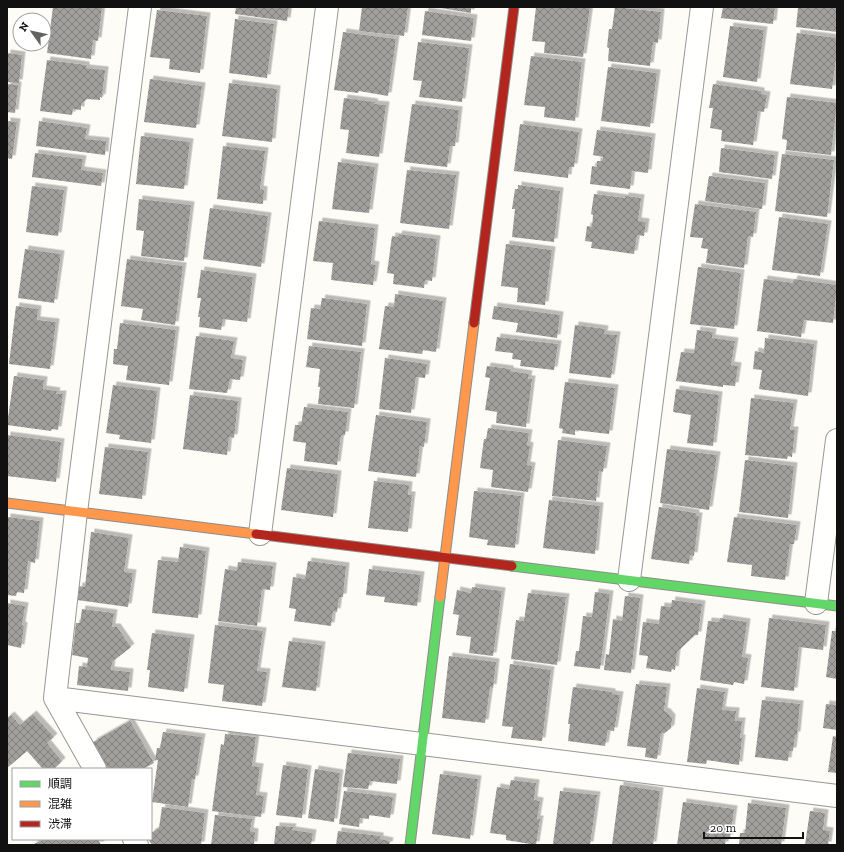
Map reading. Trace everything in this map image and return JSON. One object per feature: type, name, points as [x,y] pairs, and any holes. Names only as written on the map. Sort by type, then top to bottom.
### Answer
[{"type":"street","points":[[93,768],[55,698],[76,512],[140,7]]},
{"type":"street","points":[[260,534],[327,7]]},
{"type":"street","points":[[410,845],[514,7]]},
{"type":"street","points":[[629,580],[702,7]]},
{"type":"street","points":[[7,503],[827,604],[837,440]]},
{"type":"street","points":[[55,698],[837,796]]},
{"type":"building","points":[[53,7],[102,7],[98,41],[93,40],[91,59],[47,53],[52,52]]},
{"type":"building","points":[[236,7],[289,7],[287,21],[235,14]]},
{"type":"building","points":[[362,7],[408,7],[404,36],[359,31]]},
{"type":"building","points":[[434,7],[471,7],[471,13]]},
{"type":"building","points":[[536,7],[590,7],[583,57],[544,53],[545,42],[532,41]]},
{"type":"building","points":[[615,7],[661,12],[658,43],[653,42],[650,66],[608,61],[609,48],[607,47],[609,29],[612,29]]},
{"type":"building","points":[[723,7],[775,7],[773,24],[721,18]]},
{"type":"building","points":[[837,7],[837,32],[796,27],[798,8]]},
{"type":"building","points":[[157,10],[207,16],[200,73],[169,69],[170,59],[150,57]]},
{"type":"building","points":[[425,11],[474,18],[471,41],[422,35]]},
{"type":"building","points":[[235,19],[274,24],[267,78],[229,73]]},
{"type":"building","points":[[730,26],[764,30],[757,82],[723,77]]},
{"type":"building","points":[[343,32],[396,39],[388,96],[359,91],[358,93],[334,90]]},
{"type":"building","points":[[797,33],[837,38],[837,51],[832,89],[790,84]]},
{"type":"building","points":[[418,42],[469,48],[462,102],[419,97],[422,81],[413,80]]},
{"type":"building","points":[[7,53],[22,55],[19,83],[7,82]]},
{"type":"building","points":[[531,56],[582,62],[575,121],[544,117],[545,107],[524,105]]},
{"type":"building","points":[[47,60],[86,65],[86,68],[105,70],[102,98],[100,97],[100,100],[87,99],[81,104],[81,110],[73,109],[72,115],[40,111]]},
{"type":"building","points":[[608,67],[657,73],[650,127],[601,121]]},
{"type":"building","points":[[150,79],[202,86],[196,128],[144,122]]},
{"type":"building","points":[[229,83],[277,89],[272,142],[222,136]]},
{"type":"building","points":[[7,84],[18,85],[15,113],[7,112]]},
{"type":"building","points":[[713,84],[761,91],[761,94],[767,95],[764,112],[758,111],[753,145],[721,141],[722,130],[710,128],[713,108],[709,108]]},
{"type":"building","points":[[787,97],[837,103],[831,155],[786,150],[787,140],[782,139]]},
{"type":"building","points":[[344,98],[386,105],[379,157],[346,153],[349,130],[340,129]]},
{"type":"building","points":[[412,104],[459,110],[455,146],[450,146],[447,167],[404,162]]},
{"type":"building","points":[[7,121],[17,122],[12,159],[7,158]]},
{"type":"building","points":[[39,121],[87,128],[85,139],[106,141],[105,155],[36,146]]},
{"type":"building","points":[[520,124],[579,132],[574,167],[569,167],[568,178],[514,171]]},
{"type":"building","points":[[597,130],[652,137],[648,173],[632,171],[630,189],[590,184],[592,166],[597,167],[597,161],[602,161],[603,157],[593,155]]},
{"type":"building","points":[[141,136],[190,142],[184,189],[136,184]]},
{"type":"building","points":[[223,146],[265,151],[260,189],[264,190],[263,204],[217,199]]},
{"type":"building","points":[[721,148],[775,155],[772,179],[719,172]]},
{"type":"building","points":[[35,153],[83,159],[81,170],[103,173],[101,186],[32,177]]},
{"type":"building","points":[[782,154],[834,160],[827,217],[775,211]]},
{"type":"building","points":[[338,162],[375,167],[369,213],[332,209]]},
{"type":"building","points":[[407,170],[456,175],[449,229],[400,223]]},
{"type":"building","points":[[709,176],[765,183],[762,209],[705,201]]},
{"type":"building","points":[[518,185],[560,191],[554,242],[512,237],[515,209],[512,209],[515,189],[518,189]]},
{"type":"building","points":[[32,186],[64,190],[58,236],[26,232]]},
{"type":"building","points":[[594,194],[625,198],[625,196],[641,198],[638,221],[646,222],[644,236],[637,235],[634,254],[591,248],[592,242],[585,241],[587,226],[592,227],[593,215],[591,214]]},
{"type":"building","points":[[139,199],[191,205],[184,261],[141,256],[144,231],[136,230]]},
{"type":"building","points":[[695,204],[756,212],[753,237],[748,236],[744,268],[706,263],[708,249],[701,248],[703,238],[690,237]]},
{"type":"building","points":[[210,208],[268,216],[261,267],[203,259]]},
{"type":"building","points":[[779,217],[828,224],[820,276],[772,270]]},
{"type":"building","points":[[319,221],[375,228],[371,264],[376,265],[373,285],[331,280],[333,263],[313,261]]},
{"type":"building","points":[[399,234],[437,239],[432,281],[425,280],[424,288],[393,284],[394,274],[387,273],[392,236],[398,237]]},
{"type":"building","points":[[506,244],[552,250],[545,305],[517,302],[518,288],[501,286]]},
{"type":"building","points":[[25,249],[61,254],[54,303],[18,298]]},
{"type":"building","points":[[127,259],[183,266],[175,325],[141,320],[143,309],[121,306]]},
{"type":"building","points":[[698,267],[741,273],[734,329],[690,324]]},
{"type":"building","points":[[201,270],[253,277],[247,322],[223,319],[221,330],[199,327],[200,317],[198,317],[201,298],[197,298]]},
{"type":"building","points":[[764,279],[793,283],[794,279],[837,285],[833,323],[804,320],[801,337],[757,331]]},
{"type":"building","points":[[395,294],[443,301],[436,352],[423,350],[422,354],[379,349],[385,306],[394,307]]},
{"type":"building","points":[[322,298],[367,304],[362,346],[307,339],[311,308],[320,309]]},
{"type":"building","points":[[16,306],[38,309],[37,320],[56,322],[50,369],[9,364]]},
{"type":"building","points":[[494,306],[560,315],[557,338],[516,332],[518,323],[492,319]]},
{"type":"building","points":[[120,323],[176,330],[169,385],[126,380],[128,366],[113,364],[114,349],[117,349]]},
{"type":"building","points":[[575,325],[605,329],[604,334],[617,335],[611,378],[569,373]]},
{"type":"building","points":[[697,330],[713,332],[712,338],[735,341],[731,365],[738,366],[735,386],[723,385],[723,387],[676,381],[681,352],[694,353]]},
{"type":"building","points":[[196,336],[234,341],[231,358],[243,360],[240,380],[230,379],[227,393],[189,389]]},
{"type":"building","points":[[497,337],[558,344],[554,370],[520,366],[521,360],[512,359],[513,353],[495,351]]},
{"type":"building","points":[[765,338],[814,344],[808,396],[759,389],[762,370],[753,369],[755,351],[764,353]]},
{"type":"building","points":[[309,346],[361,352],[354,408],[318,404],[320,369],[306,367]]},
{"type":"building","points":[[385,358],[427,364],[425,378],[416,377],[411,413],[379,409]]},
{"type":"building","points":[[487,366],[510,369],[510,371],[529,374],[528,379],[532,379],[526,427],[496,423],[497,412],[485,410],[490,378],[485,377]]},
{"type":"building","points":[[14,376],[44,380],[43,389],[57,391],[56,394],[63,394],[58,430],[52,429],[51,431],[7,425]]},
{"type":"building","points":[[565,382],[615,388],[609,434],[575,430],[575,435],[562,433],[563,429],[559,428]]},
{"type":"building","points":[[113,385],[157,391],[151,443],[119,439],[120,435],[106,433]]},
{"type":"building","points":[[676,389],[719,395],[713,446],[687,443],[691,415],[673,412]]},
{"type":"building","points":[[190,395],[238,401],[234,438],[229,437],[227,455],[183,449]]},
{"type":"building","points":[[751,398],[794,403],[790,430],[795,430],[792,457],[788,456],[787,459],[745,455]]},
{"type":"building","points":[[304,407],[348,412],[345,435],[341,435],[337,465],[304,461],[306,443],[293,441],[295,425],[301,425]]},
{"type":"building","points":[[376,415],[427,422],[424,447],[420,446],[416,477],[368,471]]},
{"type":"building","points":[[488,428],[529,433],[527,445],[530,446],[527,465],[532,466],[528,492],[491,487],[493,470],[480,468],[484,439],[486,439]]},
{"type":"building","points":[[7,435],[61,442],[56,482],[7,476]]},
{"type":"building","points":[[558,440],[607,446],[603,472],[599,471],[596,501],[552,496]]},
{"type":"building","points":[[105,447],[148,452],[142,499],[99,494]]},
{"type":"building","points":[[667,449],[717,455],[709,510],[660,503]]},
{"type":"building","points":[[745,460],[794,466],[788,518],[739,512]]},
{"type":"building","points":[[287,468],[338,474],[333,517],[281,510]]},
{"type":"building","points":[[374,481],[409,485],[408,495],[412,495],[408,532],[368,528]]},
{"type":"building","points":[[474,491],[521,496],[515,548],[487,545],[488,540],[469,537]]},
{"type":"building","points":[[549,500],[600,506],[595,554],[543,548]]},
{"type":"building","points":[[659,507],[696,513],[696,516],[699,516],[694,556],[690,555],[689,564],[651,559]]},
{"type":"building","points":[[7,517],[40,521],[35,563],[28,561],[24,593],[17,592],[16,596],[7,595]]},
{"type":"building","points":[[734,517],[797,525],[794,544],[790,544],[785,580],[751,576],[752,565],[727,562]]},
{"type":"building","points":[[91,532],[129,538],[124,572],[133,573],[128,607],[77,600],[79,586],[85,587]]},
{"type":"building","points":[[180,547],[206,551],[198,618],[152,613],[158,560],[178,562]]},
{"type":"building","points":[[308,561],[346,566],[343,597],[339,597],[337,612],[333,611],[331,626],[294,621],[296,609],[289,608],[293,577],[305,579]]},
{"type":"building","points":[[238,562],[273,566],[270,590],[262,589],[257,626],[218,621],[225,569],[237,571]]},
{"type":"building","points":[[369,569],[421,575],[417,606],[384,602],[385,597],[366,595]]},
{"type":"building","points":[[472,587],[502,591],[493,656],[469,653],[471,637],[456,635],[459,615],[453,614],[457,590],[471,593]]},
{"type":"building","points":[[595,592],[610,594],[600,669],[574,666],[576,651],[579,651],[583,616],[592,617]]},
{"type":"building","points":[[528,593],[566,597],[557,665],[511,659],[516,620],[524,621]]},
{"type":"building","points":[[625,596],[640,598],[631,673],[604,670],[606,654],[609,655],[613,619],[622,621]]},
{"type":"building","points":[[672,600],[702,604],[698,635],[695,635],[677,652],[675,670],[672,669],[671,672],[646,668],[648,656],[639,655],[643,622],[659,624],[661,606],[671,607]]},
{"type":"building","points":[[7,603],[25,606],[21,648],[7,645]]},
{"type":"building","points":[[82,609],[114,613],[112,627],[117,627],[131,647],[112,662],[111,670],[130,672],[128,691],[77,685],[79,666],[87,667],[88,658],[72,655],[76,623],[80,623]]},
{"type":"building","points":[[720,618],[747,622],[742,657],[748,658],[744,684],[734,682],[733,685],[700,680],[708,621],[719,622]]},
{"type":"building","points":[[769,618],[826,625],[823,650],[799,647],[794,691],[761,687]]},
{"type":"building","points":[[215,625],[263,631],[257,671],[267,672],[262,706],[222,701],[224,685],[208,683]]},
{"type":"building","points":[[832,631],[837,631],[837,679],[826,677]]},
{"type":"building","points":[[152,633],[191,638],[184,692],[148,687],[150,670],[147,670]]},
{"type":"building","points":[[289,641],[322,645],[316,691],[282,687]]},
{"type":"building","points":[[449,656],[496,662],[493,688],[490,687],[485,723],[442,718]]},
{"type":"building","points":[[510,664],[551,670],[542,741],[511,738],[513,727],[502,726]]},
{"type":"building","points":[[636,684],[667,687],[664,711],[667,712],[672,718],[671,728],[665,733],[661,733],[657,759],[645,757],[646,748],[627,746]]},
{"type":"building","points":[[573,687],[612,692],[612,694],[620,695],[614,731],[608,730],[605,746],[568,741],[570,724],[568,724]]},
{"type":"building","points":[[697,688],[725,692],[722,710],[736,711],[735,721],[742,721],[739,765],[707,760],[706,764],[687,762]]},
{"type":"building","points":[[762,700],[800,704],[797,735],[795,735],[793,751],[789,751],[788,761],[755,757]]},
{"type":"building","points":[[826,704],[837,705],[837,730],[823,728]]},
{"type":"building","points":[[33,714],[54,737],[47,743],[62,761],[55,768],[42,768],[27,751],[7,768],[7,718],[11,715],[20,725]]},
{"type":"building","points":[[130,721],[154,763],[145,768],[107,768],[93,742]]},
{"type":"building","points":[[163,732],[202,737],[195,779],[192,779],[188,807],[152,802],[158,760],[155,760],[157,748],[160,748]]},
{"type":"building","points":[[225,734],[256,737],[252,766],[260,767],[256,795],[264,796],[261,817],[212,811],[221,744],[224,745]]},
{"type":"building","points":[[833,736],[837,737],[837,773],[828,772]]},
{"type":"building","points":[[348,753],[400,759],[397,784],[370,781],[368,789],[343,787]]},
{"type":"building","points":[[283,765],[308,769],[302,818],[276,815]]},
{"type":"building","points":[[315,769],[340,773],[334,822],[308,818]]},
{"type":"building","points":[[440,774],[478,779],[470,839],[432,834]]},
{"type":"building","points":[[511,780],[536,783],[534,800],[540,801],[537,819],[540,819],[536,845],[506,840],[506,835],[490,833],[497,787],[509,789]]},
{"type":"building","points":[[620,785],[660,791],[653,845],[612,845]]},
{"type":"building","points":[[344,791],[393,797],[390,818],[369,815],[369,819],[360,818],[359,827],[339,824]]},
{"type":"building","points":[[560,791],[597,795],[590,845],[553,844]]},
{"type":"building","points":[[683,802],[734,809],[730,838],[726,837],[725,845],[677,845]]},
{"type":"building","points":[[748,803],[786,808],[781,845],[739,845],[740,833],[745,833]]},
{"type":"building","points":[[162,807],[205,813],[201,845],[152,845],[149,840],[152,840],[152,832],[159,828]]},
{"type":"building","points":[[810,811],[825,813],[823,830],[830,831],[828,845],[805,845]]},
{"type":"building","points":[[215,815],[252,819],[250,831],[255,832],[254,845],[211,845]]},
{"type":"building","points":[[276,826],[293,827],[292,830],[313,833],[311,845],[274,845]]},
{"type":"building","points":[[338,831],[380,836],[380,839],[390,841],[389,845],[336,845]]},
{"type":"building","points":[[42,840],[98,840],[101,845],[32,845]]},
{"type":"traffic: fast","points":[[512,566],[837,606]]},
{"type":"traffic: fast","points":[[410,845],[440,597]]},
{"type":"traffic: slow","points":[[440,597],[474,323]]},
{"type":"traffic: slow","points":[[7,503],[256,534]]},
{"type":"traffic: jam","points":[[474,323],[514,7]]},
{"type":"traffic: jam","points":[[256,534],[512,566]]}]
